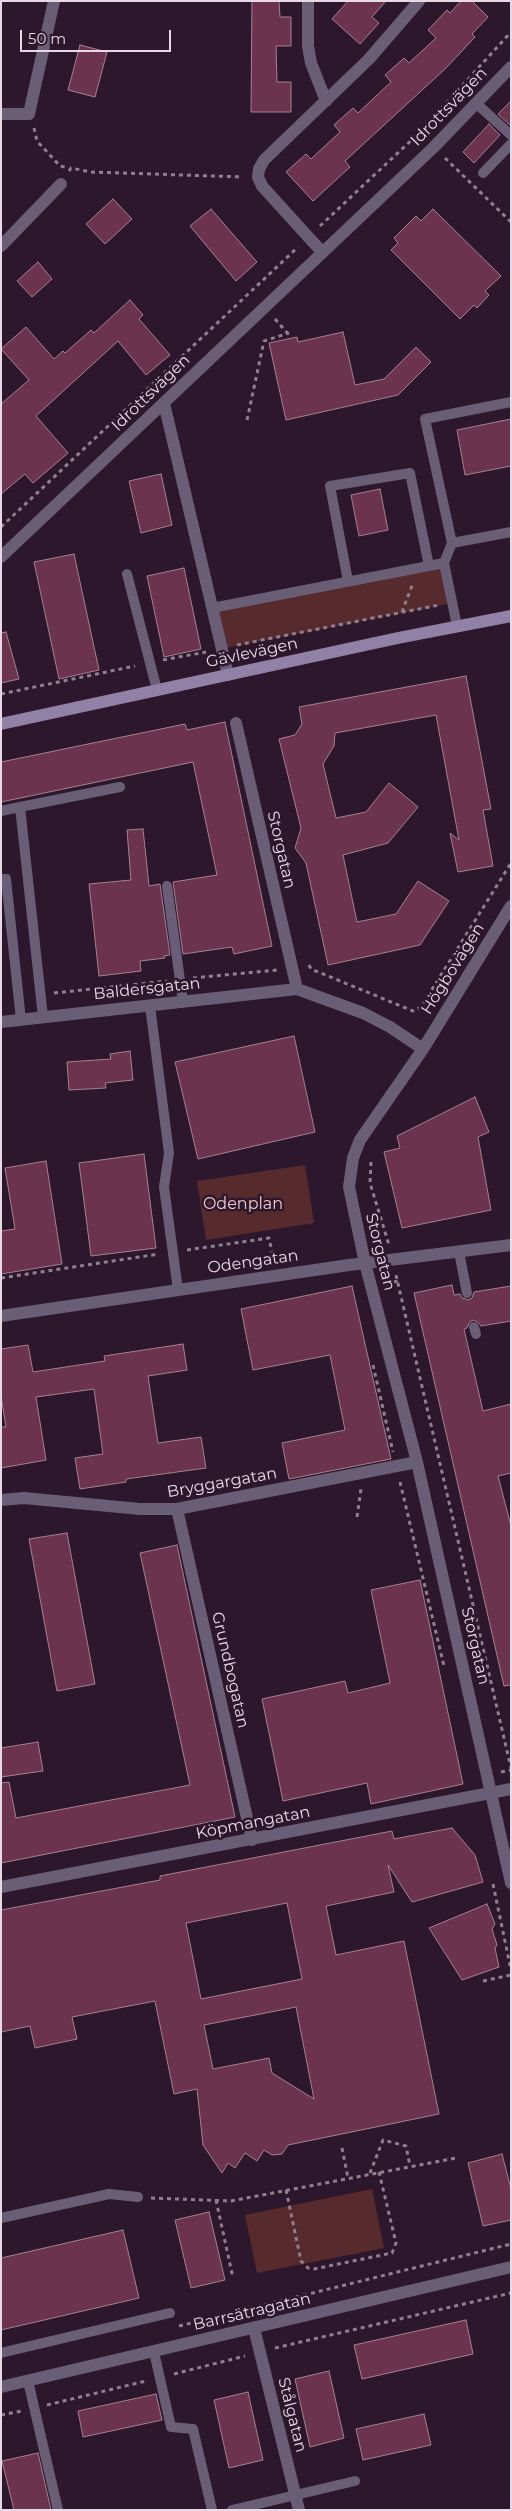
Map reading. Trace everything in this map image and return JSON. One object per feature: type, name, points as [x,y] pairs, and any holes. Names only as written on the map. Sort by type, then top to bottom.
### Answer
[{"type":"main road","name":"Gävlevägen","points":[[1,724],[228,674],[511,616]]},
{"type":"street","points":[[1,114],[29,114],[54,1]]},
{"type":"street","points":[[308,1],[308,46],[311,63],[326,101]]},
{"type":"street","points":[[322,252],[262,186],[258,177],[264,160],[368,59],[419,1]]},
{"type":"street","name":"Idrottsvägen","points":[[1,557],[477,104],[511,67]]},
{"type":"street","points":[[1,246],[61,184]]},
{"type":"street","points":[[164,403],[228,674]]},
{"type":"street","name":"Storgatan","points":[[236,723],[297,990]]},
{"type":"street","name":"Högbovägen","points":[[423,1049],[511,906]]},
{"type":"street","points":[[297,990],[363,1013],[390,1027],[423,1049]]},
{"type":"street","name":"Baldersgatan","points":[[1,1022],[297,990]]},
{"type":"street","name":"Storgatan","points":[[423,1049],[365,1134],[353,1158],[349,1187],[351,1205],[365,1263],[417,1462],[511,1883]]},
{"type":"street","name":"Odengatan","points":[[1,1316],[277,1275],[511,1245]]},
{"type":"street","name":"Bryggargatan","points":[[1,1500],[24,1498],[140,1509],[177,1509],[417,1462]]},
{"type":"street","name":"Grundbogatan","points":[[177,1509],[252,1840]]},
{"type":"street","name":"Köpmangatan","points":[[1,1888],[511,1789]]},
{"type":"street","name":"Barrsätragatan","points":[[1,2387],[511,2267]]},
{"type":"street","name":"Stålgatan","points":[[254,2328],[299,2510]]},
{"type":"lane","points":[[477,104],[511,135]]},
{"type":"lane","points":[[483,173],[511,144]]},
{"type":"lane","points":[[457,626],[444,563],[452,543],[425,419],[511,402]]},
{"type":"lane","points":[[348,581],[330,486],[410,473],[424,567]]},
{"type":"lane","points":[[452,543],[511,532]]},
{"type":"lane","points":[[212,608],[444,563]]},
{"type":"lane","points":[[127,574],[158,690]]},
{"type":"lane","points":[[1,811],[120,788]]},
{"type":"lane","points":[[20,807],[43,1017]]},
{"type":"lane","points":[[1,880],[6,879],[21,1020]]},
{"type":"lane","points":[[167,886],[183,1002]]},
{"type":"lane","points":[[150,1006],[169,1153],[164,1187],[178,1290]]},
{"type":"lane","points":[[459,1252],[467,1293]]},
{"type":"lane","points":[[1,2218],[109,2194],[138,2197]]},
{"type":"lane","points":[[1,2353],[170,2313]]},
{"type":"lane","points":[[154,2352],[171,2427],[193,2429],[212,2510]]},
{"type":"lane","points":[[28,2381],[58,2510]]},
{"type":"lane","points":[[232,2510],[355,2481]]},
{"type":"path","points":[[1,527],[242,302],[419,133],[511,32]]},
{"type":"path","points":[[29,114],[37,141],[60,166],[91,172],[258,177]]},
{"type":"path","points":[[61,184],[71,168]]},
{"type":"path","points":[[247,420],[264,341],[289,333],[290,336]]},
{"type":"path","points":[[402,613],[424,567]]},
{"type":"path","points":[[306,957],[311,969],[413,1011],[421,1007],[511,863]]},
{"type":"path","points":[[40,995],[292,968]]},
{"type":"path","points":[[371,1154],[370,1183],[393,1261],[511,1768]]},
{"type":"path","points":[[1,1278],[269,1238],[277,1275]]},
{"type":"path","points":[[373,1364],[445,1671]]},
{"type":"path","points":[[357,1517],[363,1474]]},
{"type":"path","points":[[492,1879],[511,1970]]},
{"type":"path","points":[[484,1981],[511,1974]]},
{"type":"path","points":[[369,2174],[383,2140],[406,2146],[410,2166]]},
{"type":"path","points":[[342,2148],[348,2178]]},
{"type":"path","points":[[138,2197],[232,2200],[456,2158]]},
{"type":"path","points":[[286,2190],[302,2261],[308,2268],[314,2269],[392,2253],[396,2243],[379,2172]]},
{"type":"path","points":[[216,2200],[233,2278]]},
{"type":"path","points":[[174,2327],[511,2244]]},
{"type":"green space","points":[[444,563],[452,603],[221,649],[212,608]]},
{"type":"green space","name":"Odenplan","points":[[305,1165],[314,1223],[206,1240],[197,1181]]},
{"type":"green space","points":[[372,2189],[384,2248],[257,2273],[245,2215]]},
{"type":"building","points":[[252,1],[279,1],[280,17],[291,17],[291,46],[276,46],[277,82],[291,82],[291,112],[251,112]]},
{"type":"building","points":[[348,1],[386,1],[372,17],[379,23],[360,44],[332,19]]},
{"type":"building","points":[[461,1],[472,1],[488,17],[472,34],[475,37],[446,68],[345,161],[350,167],[313,201],[286,172],[306,154],[311,159],[340,132],[334,125],[353,108],[358,113],[391,82],[385,75],[404,58],[409,63],[436,38],[428,30],[447,10],[450,13]]},
{"type":"building","points":[[80,45],[107,52],[95,97],[68,90]]},
{"type":"building","points":[[511,101],[511,124],[510,125],[498,114]]},
{"type":"building","points":[[489,124],[500,135],[474,163],[463,152]]},
{"type":"building","points":[[113,199],[132,219],[105,244],[86,224]]},
{"type":"building","points":[[211,209],[257,262],[236,281],[190,226]]},
{"type":"building","points":[[433,209],[501,276],[485,291],[489,295],[477,308],[474,305],[460,319],[391,250],[398,243],[394,238],[416,216],[421,221]]},
{"type":"building","points":[[38,262],[52,279],[32,297],[17,281]]},
{"type":"building","points":[[130,300],[143,315],[139,319],[170,355],[146,375],[118,341],[36,416],[68,453],[33,483],[25,474],[1,494],[1,404],[29,380],[1,349],[26,327],[54,359],[63,351],[65,353],[91,330],[94,333]]},
{"type":"building","points":[[343,332],[355,385],[384,379],[416,347],[431,362],[398,395],[286,420],[269,343],[297,337],[298,342]]},
{"type":"building","points":[[511,419],[511,466],[465,475],[457,430]]},
{"type":"building","points":[[161,474],[172,525],[141,533],[129,481]]},
{"type":"building","points":[[380,489],[388,530],[359,536],[351,495]]},
{"type":"building","points":[[74,554],[99,670],[59,679],[34,562]]},
{"type":"building","points":[[184,568],[201,649],[164,657],[147,576]]},
{"type":"building","points":[[6,632],[19,679],[1,683],[1,633]]},
{"type":"building","points":[[466,676],[491,809],[483,810],[493,866],[458,872],[450,833],[459,840],[436,715],[335,733],[334,746],[323,764],[336,818],[366,812],[389,783],[418,807],[388,843],[343,855],[357,922],[396,914],[418,881],[449,901],[420,945],[328,965],[306,863],[295,848],[301,828],[279,739],[295,735],[302,724],[299,707]]},
{"type":"building","points":[[225,722],[272,946],[234,954],[232,947],[183,954],[173,882],[217,875],[193,762],[1,802],[1,762],[185,724],[187,730]]},
{"type":"building","points":[[143,829],[149,886],[160,884],[170,955],[164,956],[165,958],[140,961],[141,971],[99,976],[89,884],[131,880],[127,830]]},
{"type":"building","points":[[294,1036],[315,1132],[198,1159],[175,1062]]},
{"type":"building","points":[[130,1051],[133,1080],[105,1083],[106,1088],[69,1090],[67,1062],[111,1059],[110,1054]]},
{"type":"building","points":[[475,1097],[489,1132],[478,1137],[491,1210],[402,1228],[384,1152],[400,1148],[397,1136]]},
{"type":"building","points":[[144,1154],[156,1248],[91,1256],[79,1163]]},
{"type":"building","points":[[46,1161],[62,1264],[1,1274],[1,1231],[15,1229],[5,1168]]},
{"type":"building","points":[[452,1285],[454,1295],[460,1294],[462,1298],[468,1300],[472,1298],[474,1292],[511,1286],[511,1321],[481,1326],[473,1320],[464,1329],[483,1411],[511,1404],[511,1473],[498,1476],[511,1526],[511,1685],[504,1686],[414,1293]]},
{"type":"building","points":[[352,1286],[391,1459],[289,1479],[282,1443],[345,1430],[330,1355],[253,1370],[241,1309]]},
{"type":"building","points":[[183,1344],[187,1370],[148,1376],[158,1443],[201,1437],[206,1468],[126,1479],[126,1482],[80,1489],[75,1458],[103,1454],[94,1389],[36,1397],[46,1460],[1,1468],[1,1427],[6,1427],[1,1396],[1,1349],[28,1345],[33,1372],[105,1361],[104,1356]]},
{"type":"building","points":[[67,1533],[95,1684],[57,1691],[29,1539]]},
{"type":"building","points":[[177,1545],[235,1817],[1,1863],[1,1783],[9,1782],[16,1818],[190,1785],[140,1553]]},
{"type":"building","points":[[420,1580],[463,1784],[371,1804],[367,1783],[283,1801],[262,1699],[345,1681],[348,1693],[390,1683],[371,1590]]},
{"type":"building","points":[[38,1742],[43,1771],[1,1777],[1,1748]]},
{"type":"building","points":[[452,1828],[475,1855],[483,1882],[412,1902],[388,1865],[394,1892],[326,1906],[336,1955],[404,1941],[439,2114],[288,2145],[282,2154],[272,2155],[264,2150],[257,2161],[245,2153],[235,2168],[228,2163],[222,2173],[203,2145],[197,2089],[174,2094],[155,2001],[72,2017],[77,2039],[35,2048],[30,2026],[1,2032],[1,1910],[160,1880],[160,1876],[392,1831],[394,1839]],"holes":[[[287,1903],[302,1979],[201,1999],[186,1923]],[[296,2007],[314,2099],[272,2073],[269,2058],[213,2069],[204,2025]]]},
{"type":"building","points":[[487,1904],[495,1924],[492,1929],[497,1945],[495,1948],[499,1967],[462,1980],[429,1928]]},
{"type":"building","points":[[502,2154],[511,2189],[511,2220],[483,2226],[468,2163]]},
{"type":"building","points":[[209,2212],[225,2280],[191,2288],[175,2220]]},
{"type":"building","points":[[123,2230],[139,2298],[1,2330],[1,2258]]},
{"type":"building","points":[[466,2320],[473,2354],[362,2379],[354,2345]]},
{"type":"building","points":[[329,2371],[344,2438],[310,2447],[295,2379]]},
{"type":"building","points":[[248,2392],[263,2460],[229,2468],[214,2400]]},
{"type":"building","points":[[156,2394],[162,2420],[83,2437],[78,2411]]},
{"type":"building","points":[[424,2414],[431,2445],[363,2460],[356,2429]]},
{"type":"building","points":[[38,2453],[51,2510],[14,2510],[2,2461]]}]
